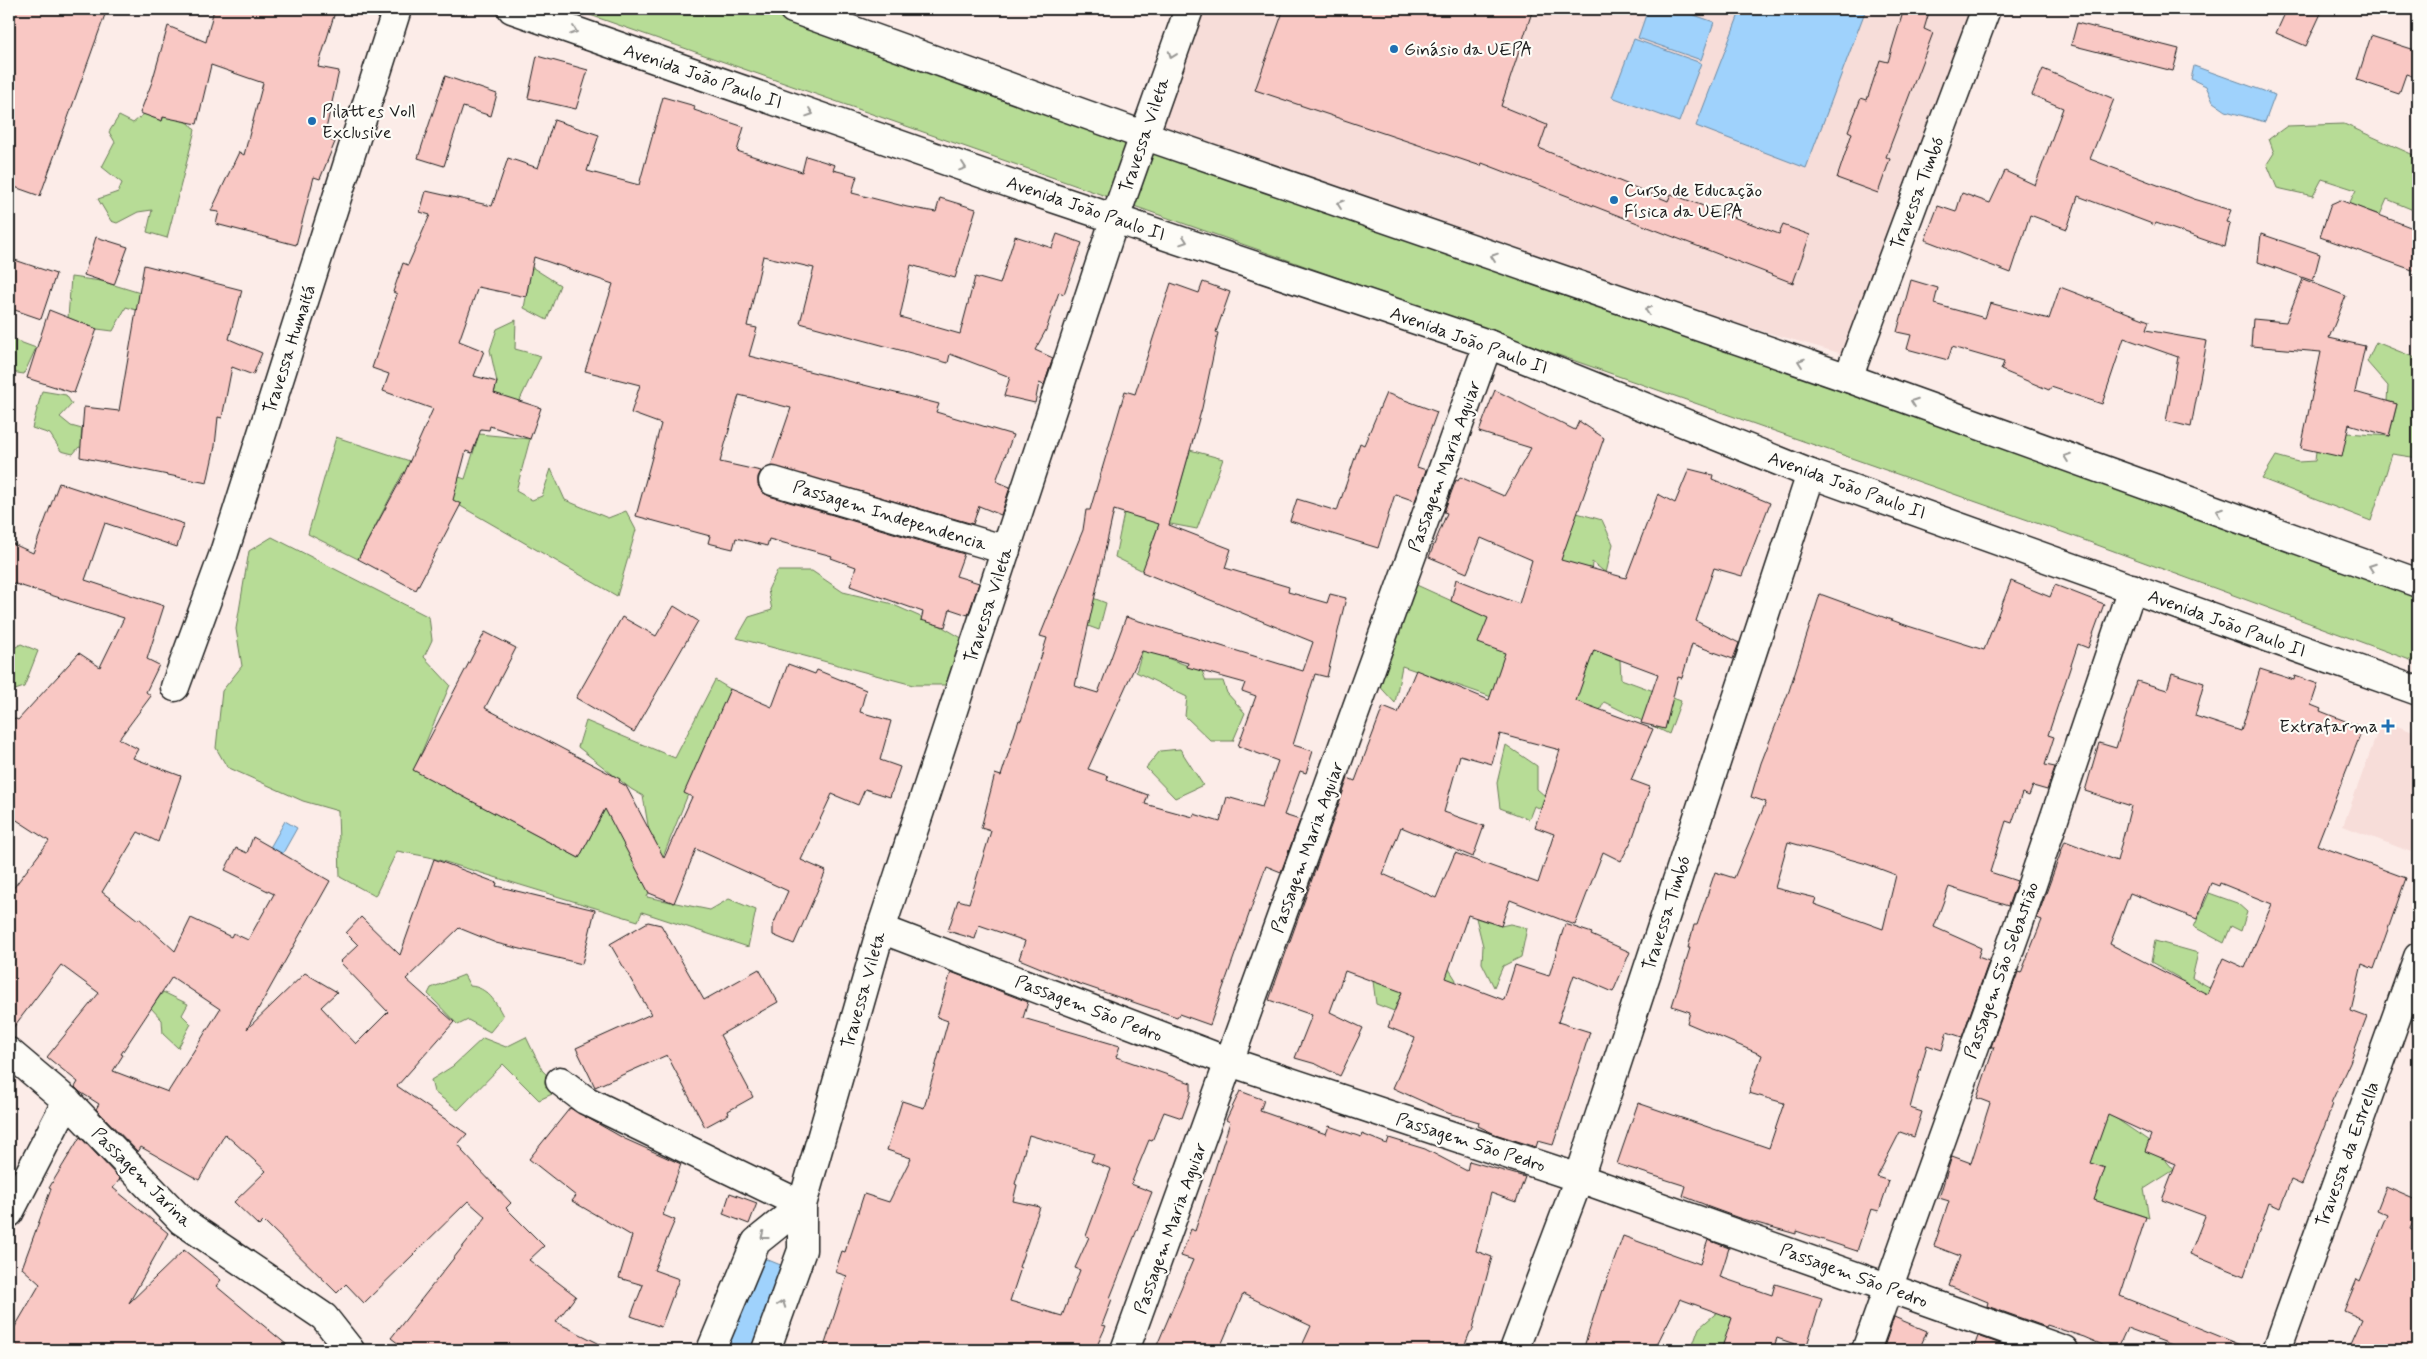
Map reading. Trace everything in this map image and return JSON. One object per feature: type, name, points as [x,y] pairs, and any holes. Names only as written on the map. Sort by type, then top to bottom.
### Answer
[{"type":"street","name":"Travessa Humaitá","points":[[175,687],[223,556],[397,9]]},
{"type":"street","name":"Avenida João Paulo II","points":[[512,9],[532,14],[1115,218],[1488,344],[1811,474],[2418,691]]},
{"type":"street","points":[[793,9],[1143,135],[1848,378],[2418,583]]},
{"type":"street","name":"Travessa Vileta","points":[[766,1350],[802,1250],[802,1205],[880,929],[1115,218],[1189,9]]},
{"type":"street","name":"Travessa Timbó","points":[[1848,378],[1986,9]]},
{"type":"street","name":"Passagem Maria Aguiar","points":[[1125,1350],[1488,344]]},
{"type":"street","name":"Travessa Timbó","points":[[1514,1350],[1579,1178],[1811,474]]},
{"type":"street","name":"Passagem Independencia","points":[[773,480],[1006,550]]},
{"type":"street","name":"Passagem São Sebastião","points":[[1866,1350],[2018,926],[2132,588]]},
{"type":"street","name":"Passagem São Pedro","points":[[880,929],[1230,1062],[1579,1178],[2064,1350]]},
{"type":"street","name":"Travessa da Estrella","points":[[2277,1350],[2418,957]]},
{"type":"street","name":"Passagem Jarina","points":[[9,1052],[67,1101],[182,1221],[324,1317],[350,1350]]},
{"type":"street","points":[[560,1080],[585,1100],[802,1205],[756,1242],[711,1350]]},
{"type":"street","points":[[9,1213],[67,1101]]},
{"type":"shaded area","name":"Curso de Educação Física da UEPA","points":[[1189,9],[1972,9],[1843,354],[1444,240],[1143,135]]},
{"type":"shaded area","points":[[2382,720],[2418,734],[2418,833],[2411,852],[2343,826]]},
{"type":"green space","points":[[573,9],[761,9],[2333,565],[2418,597],[2418,663],[2062,532]]},
{"type":"green space","points":[[173,93],[182,121],[189,123],[195,130],[167,238],[147,232],[152,210],[138,212],[117,223],[111,221],[98,199],[118,192],[122,183],[102,167],[115,142],[109,132],[119,116],[133,123],[144,114],[162,121]]},
{"type":"green space","points":[[2344,124],[2418,157],[2418,212],[2387,199],[2380,215],[2349,204],[2356,190],[2322,179],[2313,196],[2277,188],[2267,164],[2274,153],[2269,139],[2287,126]]},
{"type":"green space","points":[[530,266],[560,285],[547,320],[524,308],[529,281],[516,278]]},
{"type":"green space","points":[[71,277],[101,281],[160,299],[156,316],[126,307],[113,331],[97,329],[68,318]]},
{"type":"green space","points":[[516,320],[515,349],[541,356],[512,416],[490,410],[497,382],[490,350],[497,329]]},
{"type":"green space","points":[[9,338],[36,348],[24,374],[11,372],[9,369]]},
{"type":"green space","points":[[2376,342],[2418,359],[2418,458],[2392,454],[2371,521],[2262,479],[2276,456],[2298,462],[2315,461],[2316,451],[2347,433],[2389,436],[2397,404],[2387,401],[2388,386],[2367,362]]},
{"type":"green space","points":[[42,391],[66,395],[72,404],[60,417],[71,426],[82,429],[81,439],[91,440],[92,451],[79,447],[73,454],[61,451],[50,434],[32,428]]},
{"type":"green space","points":[[479,434],[530,439],[516,491],[532,500],[542,496],[551,469],[565,500],[608,518],[626,511],[636,530],[617,596],[403,473],[358,559],[308,534],[336,437],[465,479]]},
{"type":"green space","points":[[1190,450],[1223,459],[1197,529],[1160,522],[1150,548],[1147,573],[1115,557],[1124,513],[1175,503]]},
{"type":"green space","points":[[1577,513],[1602,520],[1613,544],[1606,573],[1592,562],[1590,588],[1558,567]]},
{"type":"green space","points":[[272,537],[429,617],[432,640],[424,657],[450,685],[414,770],[579,858],[606,807],[649,831],[643,796],[631,789],[578,747],[586,721],[675,758],[715,680],[730,689],[647,897],[710,910],[729,899],[756,910],[748,947],[642,912],[638,921],[429,857],[397,851],[375,896],[340,877],[338,811],[303,801],[227,767],[216,748],[222,691],[242,666],[236,629],[249,551]]},
{"type":"green space","points":[[777,571],[812,571],[843,592],[889,603],[939,625],[967,641],[951,685],[913,685],[737,638],[749,617],[772,610],[768,590]]},
{"type":"green space","points":[[1065,577],[1088,596],[1106,603],[1099,630],[1049,612]]},
{"type":"green space","points":[[1410,582],[1476,612],[1565,639],[1620,660],[1621,679],[1681,701],[1669,734],[1604,702],[1590,731],[1402,666],[1395,703],[1374,680]]},
{"type":"green space","points":[[21,644],[38,651],[24,687],[9,692],[9,651]]},
{"type":"green space","points":[[1143,649],[1202,671],[1206,681],[1223,681],[1227,693],[1245,713],[1233,741],[1211,741],[1185,716],[1187,697],[1136,672]]},
{"type":"green space","points":[[1506,745],[1537,766],[1537,789],[1545,796],[1574,807],[1571,819],[1534,806],[1529,819],[1500,808],[1497,783]]},
{"type":"green space","points":[[1180,749],[1203,785],[1175,798],[1146,768],[1160,751]]},
{"type":"green space","points":[[2209,893],[2237,903],[2247,912],[2241,931],[2231,926],[2224,943],[2194,927]]},
{"type":"green space","points":[[1476,918],[1501,926],[1510,924],[1527,928],[1521,957],[1503,966],[1494,987],[1482,963],[1483,946]]},
{"type":"green space","points":[[2155,941],[2198,953],[2192,978],[2273,1020],[2184,1006],[2179,978],[2151,962]]},
{"type":"green space","points":[[1444,961],[1456,980],[1449,999],[1404,988],[1394,1011],[1376,1004],[1373,981]]},
{"type":"green space","points":[[464,975],[470,986],[481,989],[490,996],[503,1016],[490,1032],[468,1020],[458,1025],[428,994],[431,988]]},
{"type":"green space","points":[[163,992],[188,1004],[182,1015],[191,1024],[178,1048],[163,1034],[162,1020],[151,1008]]},
{"type":"green space","points":[[526,1037],[542,1070],[561,1090],[539,1100],[503,1064],[458,1110],[434,1092],[431,1080],[453,1066],[483,1038],[506,1047]]},
{"type":"green space","points":[[2089,1100],[2149,1141],[2174,1170],[2144,1189],[2149,1218],[2123,1209],[2119,1220],[2083,1206]]},
{"type":"green space","points":[[1721,1309],[1739,1316],[1746,1350],[1691,1350],[1699,1328]]},
{"type":"water","points":[[1648,9],[1677,9],[1714,22],[1701,60],[1638,38]]},
{"type":"water","points":[[1741,9],[1866,9],[1806,168],[1696,126]]},
{"type":"water","points":[[1634,39],[1701,63],[1679,122],[1612,97]]},
{"type":"water","points":[[2194,66],[2275,95],[2265,122],[2226,111],[2213,102],[2206,86],[2191,79]]},
{"type":"water","points":[[285,821],[297,828],[279,860],[267,853]]},
{"type":"water","points":[[761,1257],[783,1266],[753,1350],[725,1350]]},
{"type":"building","points":[[9,9],[107,9],[40,196],[9,185]]},
{"type":"building","points":[[214,9],[336,9],[318,67],[339,71],[324,138],[335,142],[320,179],[314,177],[296,245],[216,224],[219,212],[211,211],[239,152],[244,155],[263,83],[211,65],[197,124],[163,117],[162,121],[140,113],[152,82],[168,26],[206,42]]},
{"type":"building","name":"Ginásio da UEPA","points":[[1284,9],[1533,9],[1501,106],[1547,125],[1539,148],[1668,201],[1671,194],[1779,234],[1783,225],[1810,235],[1793,283],[1482,163],[1481,166],[1255,90]]},
{"type":"building","points":[[1904,9],[1930,9],[1924,29],[1933,33],[1886,157],[1890,159],[1878,193],[1837,178],[1852,133],[1848,131],[1861,98],[1867,100],[1880,60],[1888,62]]},
{"type":"building","points":[[2287,9],[2323,9],[2306,46],[2276,33]]},
{"type":"building","points":[[2077,23],[2179,49],[2173,71],[2071,45]]},
{"type":"building","points":[[2371,36],[2418,51],[2418,78],[2406,74],[2399,94],[2357,80]]},
{"type":"building","points":[[537,56],[588,70],[576,109],[528,98]]},
{"type":"building","points":[[2043,69],[2114,99],[2090,159],[2194,199],[2231,210],[2226,222],[2230,223],[2225,247],[2156,223],[2155,225],[2078,196],[2067,229],[2030,215],[2011,273],[1925,240],[1938,206],[1956,212],[1962,193],[1990,203],[2005,171],[2035,185],[2063,108],[2032,95]]},
{"type":"building","points":[[445,76],[497,94],[491,116],[463,107],[444,166],[418,158]]},
{"type":"building","points":[[663,97],[695,106],[694,110],[744,127],[737,151],[802,172],[806,156],[835,165],[833,170],[857,176],[852,193],[907,207],[936,212],[940,198],[976,209],[955,278],[911,265],[900,317],[960,334],[975,277],[1000,284],[1015,236],[1052,248],[1057,234],[1082,243],[1064,294],[1059,292],[1046,330],[1035,350],[1053,358],[1044,385],[1039,383],[1035,403],[1004,396],[1010,377],[950,354],[948,363],[800,323],[814,268],[763,256],[747,326],[757,328],[749,356],[939,404],[936,412],[1013,435],[996,481],[1010,487],[1001,515],[979,506],[973,524],[771,466],[791,408],[739,395],[720,462],[761,471],[758,477],[758,485],[762,492],[769,496],[964,554],[956,576],[979,583],[968,615],[950,609],[945,627],[921,620],[923,612],[850,586],[856,567],[831,558],[832,556],[769,539],[767,546],[736,538],[733,549],[708,543],[710,536],[636,516],[661,424],[631,413],[640,385],[585,371],[613,284],[534,257],[526,297],[478,287],[459,341],[484,351],[474,376],[497,382],[494,393],[541,408],[530,439],[490,426],[489,430],[481,429],[472,453],[466,451],[453,500],[461,504],[416,590],[358,559],[404,474],[433,409],[383,391],[389,374],[372,368],[397,294],[393,292],[403,263],[408,265],[430,215],[420,212],[426,191],[492,206],[508,158],[538,168],[554,120],[599,135],[587,171],[639,185]]},
{"type":"building","points":[[2340,200],[2418,230],[2418,272],[2320,237],[2331,204]]},
{"type":"building","points":[[2261,234],[2320,254],[2313,281],[2258,262]]},
{"type":"building","points":[[96,237],[128,247],[114,285],[84,275]]},
{"type":"building","points":[[9,258],[56,274],[41,319],[9,308]]},
{"type":"building","points":[[144,265],[242,290],[229,339],[262,353],[253,375],[232,367],[222,418],[218,417],[215,446],[207,483],[80,457],[84,407],[119,411]]},
{"type":"building","points":[[2303,279],[2346,296],[2329,338],[2365,346],[2355,392],[2397,404],[2389,436],[2349,424],[2342,457],[2301,448],[2321,352],[2251,346],[2253,319],[2286,322]]},
{"type":"building","points":[[1911,280],[1938,288],[1934,304],[1985,318],[1990,303],[2049,319],[2060,287],[2149,321],[2146,330],[2207,341],[2191,427],[2166,421],[2178,357],[2124,338],[2102,404],[2051,387],[2049,390],[2001,370],[2004,362],[1952,347],[1948,360],[1907,349],[1911,335],[1897,332]]},
{"type":"building","points":[[1203,282],[1230,292],[1216,332],[1218,333],[1202,408],[1169,525],[1231,549],[1225,568],[1289,587],[1288,592],[1327,603],[1330,594],[1346,598],[1327,677],[1315,674],[1293,745],[1313,751],[1306,773],[1300,771],[1284,815],[1300,820],[1281,872],[1266,866],[1210,1025],[1179,1014],[1177,1017],[1077,983],[1019,959],[1025,941],[979,925],[975,939],[948,931],[958,900],[969,903],[991,831],[981,828],[995,774],[1001,776],[1019,720],[1021,721],[1047,638],[1040,636],[1083,530],[1086,510],[1090,510],[1125,391],[1135,394],[1171,283],[1199,293]],"holes":[[[1114,510],[1159,524],[1142,572],[1313,642],[1303,671],[1126,617],[1098,693],[1075,686]],[[1142,651],[1188,663],[1187,667],[1245,683],[1242,691],[1256,696],[1238,746],[1278,761],[1262,807],[1227,797],[1220,822],[1194,814],[1193,817],[1145,804],[1148,795],[1107,780],[1108,776],[1088,769]]]},
{"type":"building","points":[[49,310],[97,329],[74,393],[27,378]]},
{"type":"building","points":[[1495,390],[1575,430],[1579,421],[1604,438],[1561,560],[1626,578],[1658,494],[1675,503],[1689,469],[1713,475],[1712,479],[1770,503],[1742,576],[1714,568],[1696,621],[1739,643],[1733,659],[1692,644],[1682,678],[1678,677],[1665,729],[1641,723],[1658,674],[1594,650],[1576,701],[1653,729],[1631,780],[1650,787],[1632,840],[1621,861],[1603,852],[1575,925],[1510,900],[1501,926],[1468,915],[1446,978],[1504,1000],[1515,965],[1549,976],[1565,924],[1592,933],[1591,935],[1630,952],[1613,992],[1574,975],[1558,1022],[1590,1032],[1553,1145],[1538,1141],[1536,1147],[1495,1134],[1478,1126],[1479,1122],[1448,1113],[1393,1088],[1415,1038],[1388,1027],[1402,992],[1345,971],[1330,1012],[1363,1028],[1340,1076],[1316,1064],[1295,1058],[1312,1015],[1269,1000],[1348,778],[1355,781],[1383,707],[1398,713],[1416,670],[1489,700],[1505,653],[1478,643],[1488,618],[1451,601],[1456,579],[1519,604],[1532,560],[1481,538],[1467,573],[1429,557],[1447,513],[1444,512],[1456,480],[1458,481],[1460,477],[1504,496],[1531,448],[1479,432]],"holes":[[[1500,734],[1560,750],[1535,827],[1554,834],[1538,883],[1455,853],[1436,898],[1383,874],[1401,827],[1473,857],[1484,826],[1444,812],[1460,755],[1492,764]]]},
{"type":"building","points":[[1386,393],[1437,412],[1417,467],[1426,470],[1415,501],[1395,494],[1378,548],[1290,521],[1297,499],[1337,511],[1360,443],[1364,445]]},
{"type":"building","points":[[59,483],[184,524],[177,547],[105,523],[85,580],[164,606],[147,659],[159,665],[146,692],[151,696],[119,739],[138,749],[133,758],[181,776],[158,842],[138,832],[102,892],[138,920],[139,918],[175,951],[191,918],[231,937],[233,933],[248,940],[274,894],[225,870],[236,848],[247,853],[253,837],[330,881],[247,1029],[305,973],[337,992],[321,1007],[356,1044],[388,1012],[340,962],[358,945],[346,933],[361,917],[400,955],[434,859],[497,883],[496,886],[595,910],[582,964],[496,943],[459,928],[406,979],[454,1022],[397,1086],[467,1134],[458,1144],[462,1151],[511,1203],[506,1208],[544,1246],[529,1260],[576,1296],[556,1322],[612,1350],[407,1350],[391,1338],[486,1217],[468,1201],[364,1303],[346,1284],[337,1293],[264,1221],[259,1226],[234,1202],[266,1171],[225,1134],[199,1180],[141,1147],[138,1152],[96,1109],[99,1104],[75,1087],[78,1082],[47,1057],[99,993],[61,965],[9,1033],[9,894],[49,841],[9,815],[9,716],[18,720],[79,653],[100,667],[124,618],[9,582],[9,542],[33,553]],"holes":[[[172,977],[220,1009],[168,1092],[113,1071],[123,1055],[121,1054]]]},
{"type":"building","points":[[2011,581],[2050,597],[2055,585],[2104,604],[2088,648],[2078,644],[2048,735],[2054,737],[2045,765],[2055,767],[2047,790],[2033,786],[2029,796],[2022,793],[2012,823],[2006,821],[1990,872],[2017,881],[2008,906],[1949,887],[1934,927],[1981,948],[1978,957],[1989,961],[1962,1037],[1947,1032],[1942,1050],[1927,1045],[1910,1108],[1922,1112],[1914,1137],[1900,1132],[1877,1177],[1889,1181],[1879,1211],[1871,1209],[1857,1251],[1796,1231],[1796,1234],[1739,1218],[1683,1196],[1686,1186],[1617,1164],[1638,1103],[1769,1148],[1784,1103],[1749,1093],[1762,1055],[1687,1023],[1690,1012],[1672,1006],[1690,948],[1688,948],[1694,925],[1697,925],[1715,872],[1734,878],[1766,802],[1751,797],[1761,763],[1789,691],[1820,594],[1908,626],[1984,650]],"holes":[[[1788,842],[1867,864],[1896,875],[1883,929],[1814,904],[1816,898],[1775,888]]]},
{"type":"building","points":[[674,606],[698,621],[634,732],[576,698],[622,617],[656,636]]},
{"type":"building","points":[[485,632],[516,648],[485,708],[620,779],[619,782],[626,786],[664,858],[692,797],[684,793],[730,689],[772,707],[788,664],[815,674],[817,670],[866,690],[860,712],[891,721],[880,760],[900,767],[890,797],[865,789],[858,805],[832,794],[801,860],[826,871],[794,944],[773,935],[773,925],[788,891],[696,849],[674,903],[649,893],[605,809],[579,858],[413,770]]},
{"type":"building","points":[[2260,669],[2294,680],[2295,676],[2318,684],[2311,705],[2321,709],[2320,711],[2363,728],[2317,845],[2406,878],[2374,969],[2362,964],[2351,1011],[2367,1017],[2350,1062],[2331,1103],[2333,1104],[2302,1185],[2291,1180],[2280,1208],[2269,1203],[2244,1276],[2190,1254],[2205,1216],[2162,1200],[2176,1164],[2145,1151],[2151,1135],[2108,1115],[2091,1163],[2105,1168],[2094,1200],[2146,1217],[2120,1296],[2251,1349],[2186,1350],[2127,1328],[2117,1350],[2114,1350],[2084,1337],[2047,1325],[2046,1327],[1987,1306],[1988,1302],[1949,1286],[1960,1256],[1934,1246],[1949,1201],[1939,1198],[1952,1156],[1971,1163],[1990,1103],[1977,1098],[1994,1047],[1991,1047],[2018,972],[2021,973],[2042,920],[2037,918],[2065,841],[2117,861],[2131,806],[2085,791],[2099,743],[2116,748],[2137,681],[2167,690],[2172,673],[2204,683],[2195,716],[2241,731]],"holes":[[[2211,883],[2219,886],[2220,883],[2272,904],[2245,968],[2223,958],[2207,994],[2110,944],[2130,893],[2197,919]]]},
{"type":"building","points":[[648,922],[661,925],[704,1000],[759,969],[778,1002],[720,1035],[753,1097],[728,1111],[729,1114],[705,1127],[667,1055],[595,1087],[576,1048],[651,1014],[610,944]]},
{"type":"building","points":[[951,972],[1028,1002],[1023,1018],[1120,1046],[1116,1057],[1191,1083],[1191,1093],[1182,1118],[1164,1112],[1152,1141],[1149,1140],[1131,1184],[1152,1192],[1110,1298],[1112,1299],[1102,1325],[1106,1326],[1095,1350],[823,1350],[847,1276],[835,1272],[842,1251],[845,1252],[864,1194],[889,1202],[911,1158],[887,1150],[902,1101],[924,1108],[948,1021],[937,1017]],"holes":[[[1029,1135],[1094,1154],[1091,1161],[1111,1169],[1086,1236],[1089,1237],[1075,1268],[1080,1270],[1062,1316],[1010,1301],[1021,1268],[1019,1267],[1040,1207],[1013,1201],[1017,1185],[1015,1184]]]},
{"type":"building","points":[[1240,1091],[1264,1100],[1260,1111],[1326,1134],[1329,1126],[1361,1137],[1362,1134],[1387,1144],[1389,1138],[1425,1149],[1467,1171],[1469,1161],[1525,1177],[1516,1202],[1491,1193],[1476,1251],[1492,1257],[1472,1332],[1470,1332],[1463,1350],[1300,1350],[1311,1326],[1243,1294],[1219,1350],[1155,1350],[1193,1260],[1181,1256],[1191,1229],[1195,1231],[1230,1122],[1226,1120]]},
{"type":"building","points":[[570,1108],[625,1139],[681,1164],[663,1215],[675,1220],[654,1270],[679,1279],[661,1327],[631,1316],[643,1285],[619,1278],[632,1236],[572,1201],[576,1196],[529,1159]]},
{"type":"building","points":[[80,1137],[120,1179],[113,1188],[168,1233],[129,1303],[184,1250],[221,1280],[216,1286],[293,1350],[9,1350],[9,1337],[40,1284],[22,1268],[51,1189],[49,1188]]},
{"type":"building","points":[[2386,1187],[2418,1201],[2418,1210],[2410,1229],[2418,1233],[2418,1350],[2348,1350],[2362,1319],[2344,1311],[2357,1279],[2360,1281],[2388,1215],[2377,1210]]},
{"type":"building","points":[[730,1193],[757,1203],[749,1224],[723,1214]]},
{"type":"building","points":[[1623,1236],[1700,1264],[1708,1240],[1729,1248],[1720,1277],[1772,1295],[1775,1284],[1822,1298],[1806,1348],[1777,1338],[1773,1350],[1721,1350],[1732,1318],[1680,1299],[1654,1350],[1583,1350],[1602,1290]]},
{"type":"building","points":[[1894,1317],[1927,1331],[1919,1350],[1883,1350]]},
{"type":"building","points":[[1978,1336],[2018,1350],[1973,1350]]},
{"type":"place","name":"Ginásio da UEPA","points":[[1394,49]]},
{"type":"place","name":"Pilattes Voll Exclusive","points":[[312,121]]},
{"type":"place","name":"Curso de Educação Física da UEPA","points":[[1614,200]]},
{"type":"place","name":"Extrafarma","points":[[2388,726]]}]
